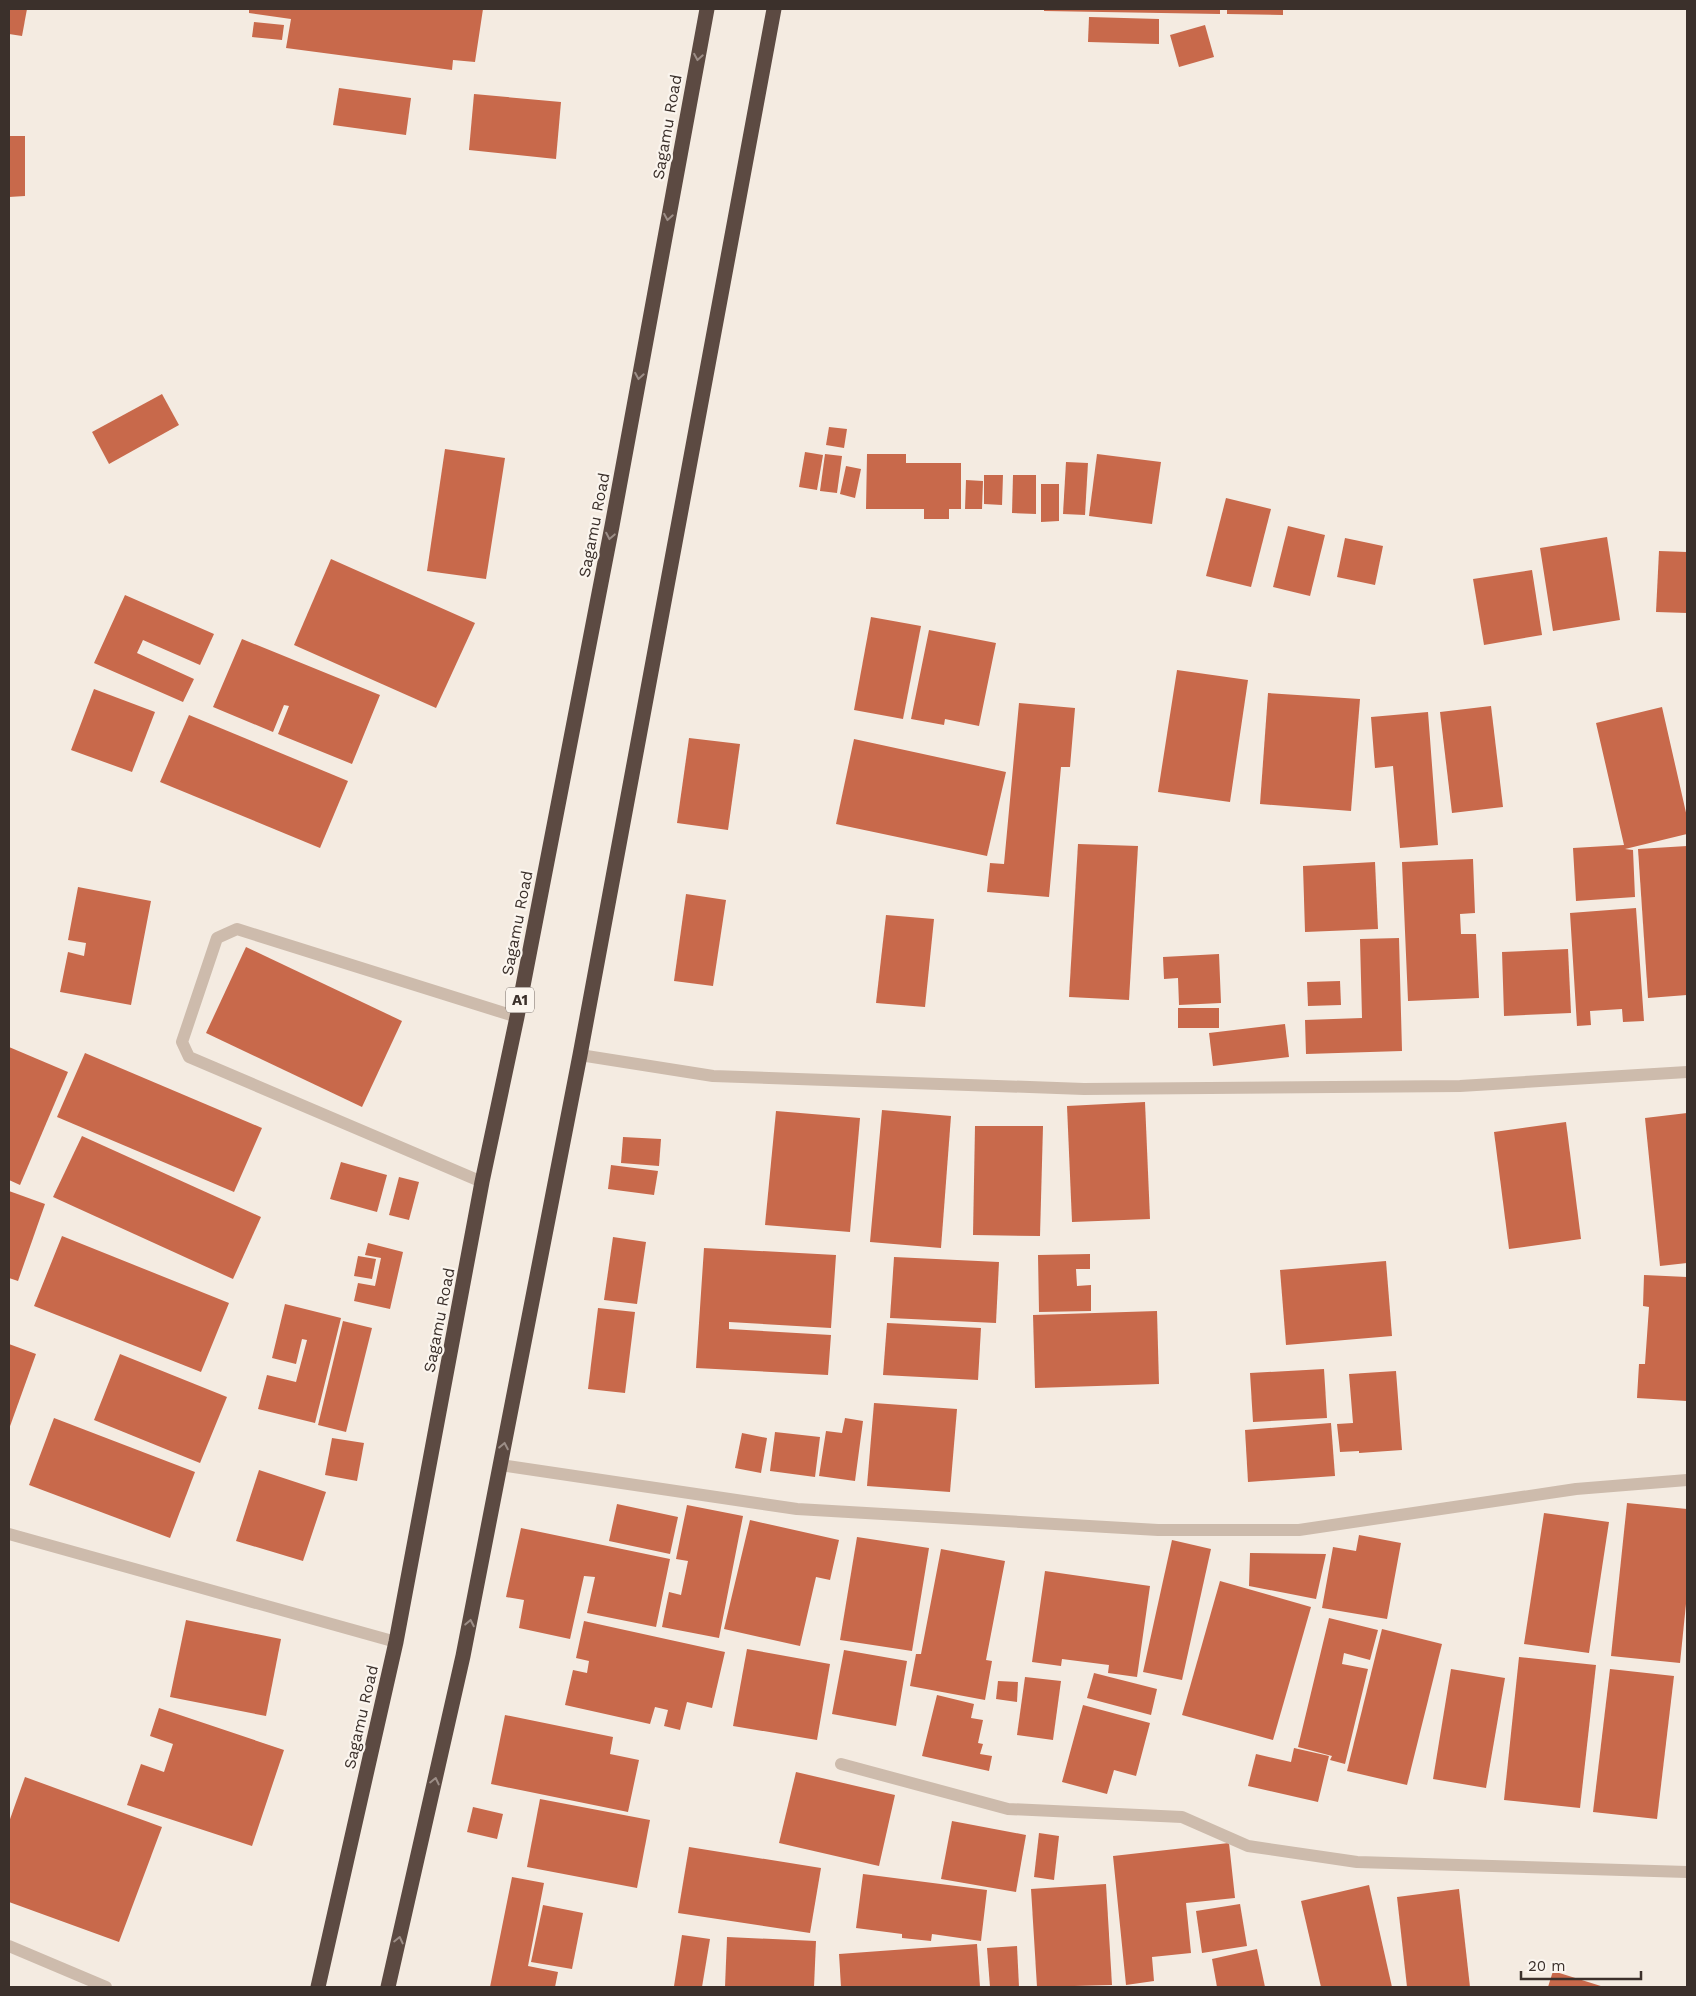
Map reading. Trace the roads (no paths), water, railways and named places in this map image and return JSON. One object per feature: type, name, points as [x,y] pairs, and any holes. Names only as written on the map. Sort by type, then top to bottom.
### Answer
[{"type":"highway","name":"Sagamu Road","points":[[318,1987],[396,1642],[482,1182],[517,1017],[612,526],[706,9]]},
{"type":"highway","points":[[388,1987],[463,1656],[580,1055],[774,9]]},
{"type":"street","points":[[482,1182],[189,1057],[182,1042],[217,938],[237,929],[517,1017]]},
{"type":"street","points":[[580,1055],[713,1076],[1084,1090],[1460,1086],[1687,1072]]},
{"type":"street","points":[[500,1466],[797,1509],[1158,1530],[1299,1530],[1576,1489],[1687,1480]]},
{"type":"street","points":[[9,1534],[396,1642]]},
{"type":"street","points":[[841,1764],[1008,1809],[1182,1817],[1248,1846],[1357,1862],[1687,1872]]},
{"type":"street","points":[[9,1946],[106,1987]]}]
